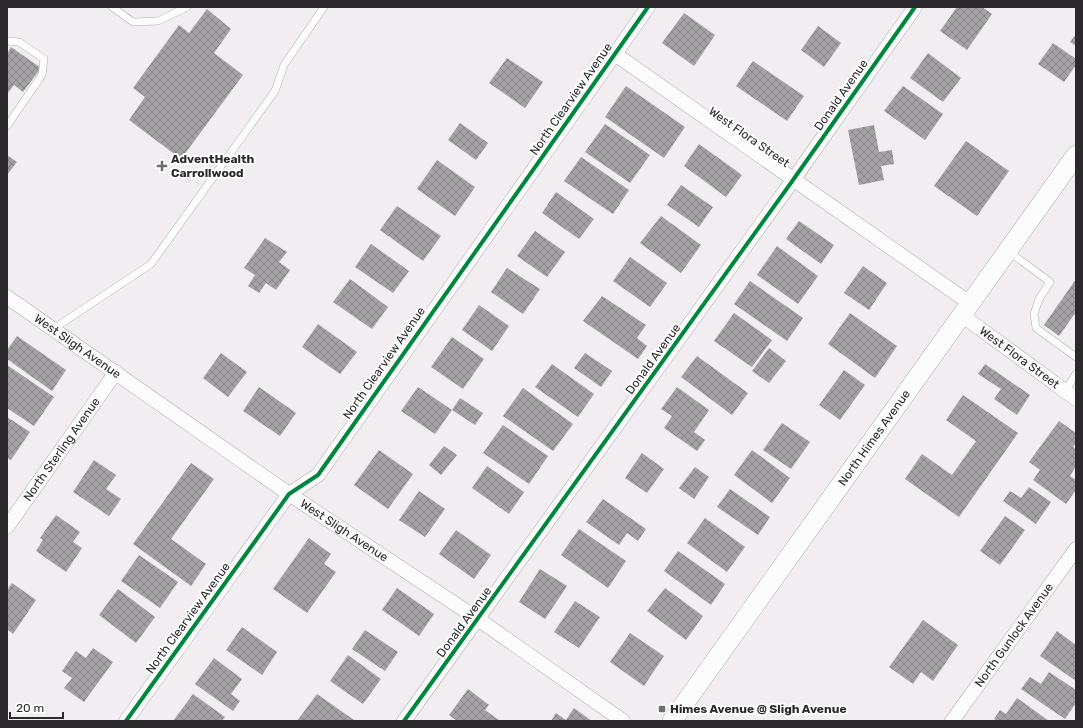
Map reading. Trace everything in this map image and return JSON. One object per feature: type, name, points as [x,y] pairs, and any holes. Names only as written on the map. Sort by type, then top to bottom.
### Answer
[{"type":"street","name":"North Clearview Avenue","points":[[126,721],[289,494],[318,474],[648,7]]},
{"type":"street","name":"Donald Avenue","points":[[404,721],[794,180],[915,7]]},
{"type":"street","name":"West Flora Street","points":[[615,54],[794,180],[967,310],[1071,395]]},
{"type":"street","name":"North Himes Avenue","points":[[672,721],[967,310],[1076,155]]},
{"type":"street","name":"West Sligh Avenue","points":[[7,297],[289,494],[478,619],[623,721]]},
{"type":"street","name":"North Sterling Avenue","points":[[7,527],[116,372]]},
{"type":"street","name":"North Gunlock Avenue","points":[[952,721],[1076,549]]},
{"type":"lane","points":[[112,7],[133,22],[158,21],[187,7]]},
{"type":"lane","points":[[53,329],[151,264],[275,91],[284,65],[324,7]]},
{"type":"lane","points":[[7,41],[19,42],[44,60],[42,75],[7,126]]},
{"type":"lane","points":[[1008,251],[1050,282],[1039,299],[1034,314],[1036,328],[1076,357]]},
{"type":"lane","points":[[1071,395],[1076,374]]},
{"type":"building","points":[[957,7],[982,7],[992,14],[967,50],[940,31]]},
{"type":"building","points":[[207,9],[231,29],[214,53],[243,75],[181,159],[129,120],[145,97],[133,88],[179,25],[189,33]]},
{"type":"building","points":[[684,13],[715,35],[694,66],[662,43]]},
{"type":"building","points":[[818,26],[841,43],[824,67],[801,50]]},
{"type":"building","points":[[1076,34],[1076,46],[1070,42]]},
{"type":"building","points":[[1053,43],[1076,59],[1076,65],[1064,82],[1038,64]]},
{"type":"building","points":[[11,47],[41,68],[23,92],[14,85],[7,94],[7,54]]},
{"type":"building","points":[[928,53],[961,78],[943,102],[910,78]]},
{"type":"building","points":[[507,58],[543,82],[525,108],[489,83]]},
{"type":"building","points":[[753,61],[804,96],[787,121],[736,86]]},
{"type":"building","points":[[626,86],[685,127],[664,158],[605,117]]},
{"type":"building","points":[[903,86],[943,114],[925,140],[884,111]]},
{"type":"building","points":[[460,123],[488,143],[476,160],[448,140]]},
{"type":"building","points":[[605,124],[650,155],[630,183],[585,152]]},
{"type":"building","points":[[874,125],[879,152],[892,150],[894,164],[881,166],[884,180],[859,185],[848,130]]},
{"type":"building","points":[[966,141],[1009,171],[977,216],[934,186]]},
{"type":"building","points":[[699,144],[742,175],[726,197],[684,166]]},
{"type":"building","points":[[7,155],[17,162],[7,175]]},
{"type":"building","points":[[581,157],[629,190],[613,214],[564,181]]},
{"type":"building","points":[[437,160],[475,187],[455,216],[417,189]]},
{"type":"building","points":[[681,185],[713,207],[699,227],[667,205]]},
{"type":"building","points":[[556,192],[594,219],[579,239],[542,213]]},
{"type":"building","points":[[397,206],[441,236],[423,261],[380,230]]},
{"type":"building","points":[[661,216],[701,245],[681,273],[640,243]]},
{"type":"building","points":[[799,221],[834,245],[821,264],[786,239]]},
{"type":"building","points":[[535,231],[565,252],[547,277],[517,256]]},
{"type":"building","points":[[265,238],[287,252],[279,262],[290,270],[276,290],[266,283],[259,293],[248,286],[255,275],[244,268]]},
{"type":"building","points":[[371,244],[409,271],[393,293],[355,267]]},
{"type":"building","points":[[777,246],[818,276],[798,304],[757,275]]},
{"type":"building","points":[[630,257],[667,283],[650,307],[613,281]]},
{"type":"building","points":[[863,266],[887,283],[869,310],[844,293]]},
{"type":"building","points":[[507,268],[540,289],[523,314],[491,292]]},
{"type":"building","points":[[350,279],[388,307],[372,329],[333,302]]},
{"type":"building","points":[[1076,279],[1076,312],[1059,336],[1044,325]]},
{"type":"building","points":[[750,281],[803,318],[787,341],[734,304]]},
{"type":"building","points":[[602,296],[646,325],[637,338],[647,346],[638,359],[583,321]]},
{"type":"building","points":[[479,305],[509,326],[492,351],[462,330]]},
{"type":"building","points":[[734,313],[772,340],[752,367],[714,341]]},
{"type":"building","points":[[850,313],[897,346],[875,378],[828,344]]},
{"type":"building","points":[[318,324],[357,352],[340,374],[302,347]]},
{"type":"building","points":[[17,336],[66,370],[52,391],[7,359],[7,350]]},
{"type":"building","points":[[452,337],[484,359],[463,389],[431,367]]},
{"type":"building","points":[[769,348],[786,361],[769,383],[752,371]]},
{"type":"building","points":[[221,353],[247,372],[228,397],[203,378]]},
{"type":"building","points":[[585,353],[612,371],[601,387],[574,368]]},
{"type":"building","points":[[697,356],[748,393],[732,415],[681,377]]},
{"type":"building","points":[[552,364],[594,394],[578,417],[535,387]]},
{"type":"building","points":[[985,364],[1030,395],[1017,415],[994,399],[1001,389],[978,374]]},
{"type":"building","points":[[7,365],[54,397],[34,426],[7,408]]},
{"type":"building","points":[[844,370],[865,385],[840,420],[819,405]]},
{"type":"building","points":[[259,387],[296,413],[280,436],[243,411]]},
{"type":"building","points":[[418,387],[452,410],[435,434],[401,411]]},
{"type":"building","points":[[677,387],[709,410],[694,432],[705,440],[697,451],[664,428],[672,416],[661,409]]},
{"type":"building","points":[[523,388],[573,424],[553,451],[503,416]]},
{"type":"building","points":[[963,395],[1018,433],[959,517],[905,479],[922,454],[952,475],[976,441],[946,420]]},
{"type":"building","points":[[460,398],[483,413],[475,425],[452,410]]},
{"type":"building","points":[[7,417],[30,432],[11,460],[7,458]]},
{"type":"building","points":[[1059,421],[1076,433],[1076,443],[1073,447],[1076,449],[1076,466],[1070,476],[1076,480],[1076,490],[1066,504],[1033,480],[1040,470],[1029,462]]},
{"type":"building","points":[[782,423],[810,442],[791,469],[763,450]]},
{"type":"building","points":[[503,425],[548,456],[529,484],[483,453]]},
{"type":"building","points":[[444,446],[457,455],[441,475],[429,465]]},
{"type":"building","points":[[379,450],[413,474],[388,509],[354,485]]},
{"type":"building","points":[[752,450],[790,478],[772,503],[734,475]]},
{"type":"building","points":[[642,453],[664,469],[647,493],[625,478]]},
{"type":"building","points":[[94,460],[116,475],[106,489],[121,499],[109,516],[73,492]]},
{"type":"building","points":[[191,463],[214,479],[171,539],[206,564],[191,586],[133,544]]},
{"type":"building","points":[[487,466],[524,492],[509,514],[472,488]]},
{"type":"building","points":[[695,467],[709,477],[694,499],[679,488]]},
{"type":"building","points":[[1029,487],[1051,502],[1036,524],[1003,501],[1010,491],[1021,498]]},
{"type":"building","points":[[730,489],[770,517],[758,535],[717,507]]},
{"type":"building","points":[[419,491],[445,509],[425,537],[399,520]]},
{"type":"building","points":[[603,499],[646,529],[638,541],[627,533],[619,545],[586,522]]},
{"type":"building","points":[[56,515],[80,532],[73,542],[82,548],[66,572],[36,551],[43,540],[40,538]]},
{"type":"building","points":[[1005,516],[1025,530],[1000,565],[980,551]]},
{"type":"building","points":[[705,518],[745,547],[727,572],[687,543]]},
{"type":"building","points":[[579,529],[626,561],[608,588],[561,555]]},
{"type":"building","points":[[456,530],[491,555],[474,579],[439,554]]},
{"type":"building","points":[[309,538],[331,554],[324,564],[336,572],[307,613],[273,589]]},
{"type":"building","points":[[678,551],[725,584],[711,605],[664,571]]},
{"type":"building","points":[[139,555],[178,582],[160,608],[121,581]]},
{"type":"building","points":[[540,569],[567,586],[545,619],[519,602]]},
{"type":"building","points":[[12,583],[36,600],[13,634],[7,629],[7,590]]},
{"type":"building","points":[[397,588],[434,614],[419,636],[382,610]]},
{"type":"building","points":[[665,588],[703,616],[686,640],[647,611]]},
{"type":"building","points":[[118,589],[155,617],[136,643],[99,615]]},
{"type":"building","points":[[575,601],[600,617],[579,648],[554,632]]},
{"type":"building","points":[[923,620],[958,645],[933,681],[921,672],[913,684],[889,667]]},
{"type":"building","points":[[242,627],[277,652],[262,675],[226,650]]},
{"type":"building","points":[[365,630],[398,652],[385,671],[352,649]]},
{"type":"building","points":[[1057,631],[1076,645],[1076,681],[1040,656]]},
{"type":"building","points":[[630,633],[664,656],[644,686],[610,662]]},
{"type":"building","points":[[93,648],[113,662],[84,702],[64,688],[72,678],[62,671],[76,651],[86,658]]},
{"type":"building","points":[[348,655],[381,679],[363,704],[330,681]]},
{"type":"building","points":[[214,658],[242,679],[231,694],[240,701],[233,711],[195,684]]},
{"type":"building","points":[[1049,672],[1076,690],[1076,703],[1065,719],[1021,689],[1030,677],[1041,684]]},
{"type":"building","points":[[468,689],[489,705],[485,710],[499,720],[498,721],[457,721],[449,715]]},
{"type":"building","points":[[193,694],[225,717],[222,721],[173,721]]},
{"type":"building","points":[[317,694],[354,720],[297,721]]},
{"type":"building","points":[[1017,698],[1049,721],[997,721],[994,719],[1000,710],[1006,714]]},
{"type":"building","points":[[574,708],[592,721],[551,721],[556,713],[566,720]]},
{"type":"cycle path","points":[[126,721],[289,494],[318,475],[648,7]]},
{"type":"cycle path","points":[[404,721],[793,180],[915,7]]},
{"type":"place","name":"AdventHealth Carrollwood","points":[[162,166]]},
{"type":"place","name":"Himes Avenue @ Sligh Avenue","points":[[662,709]]}]
